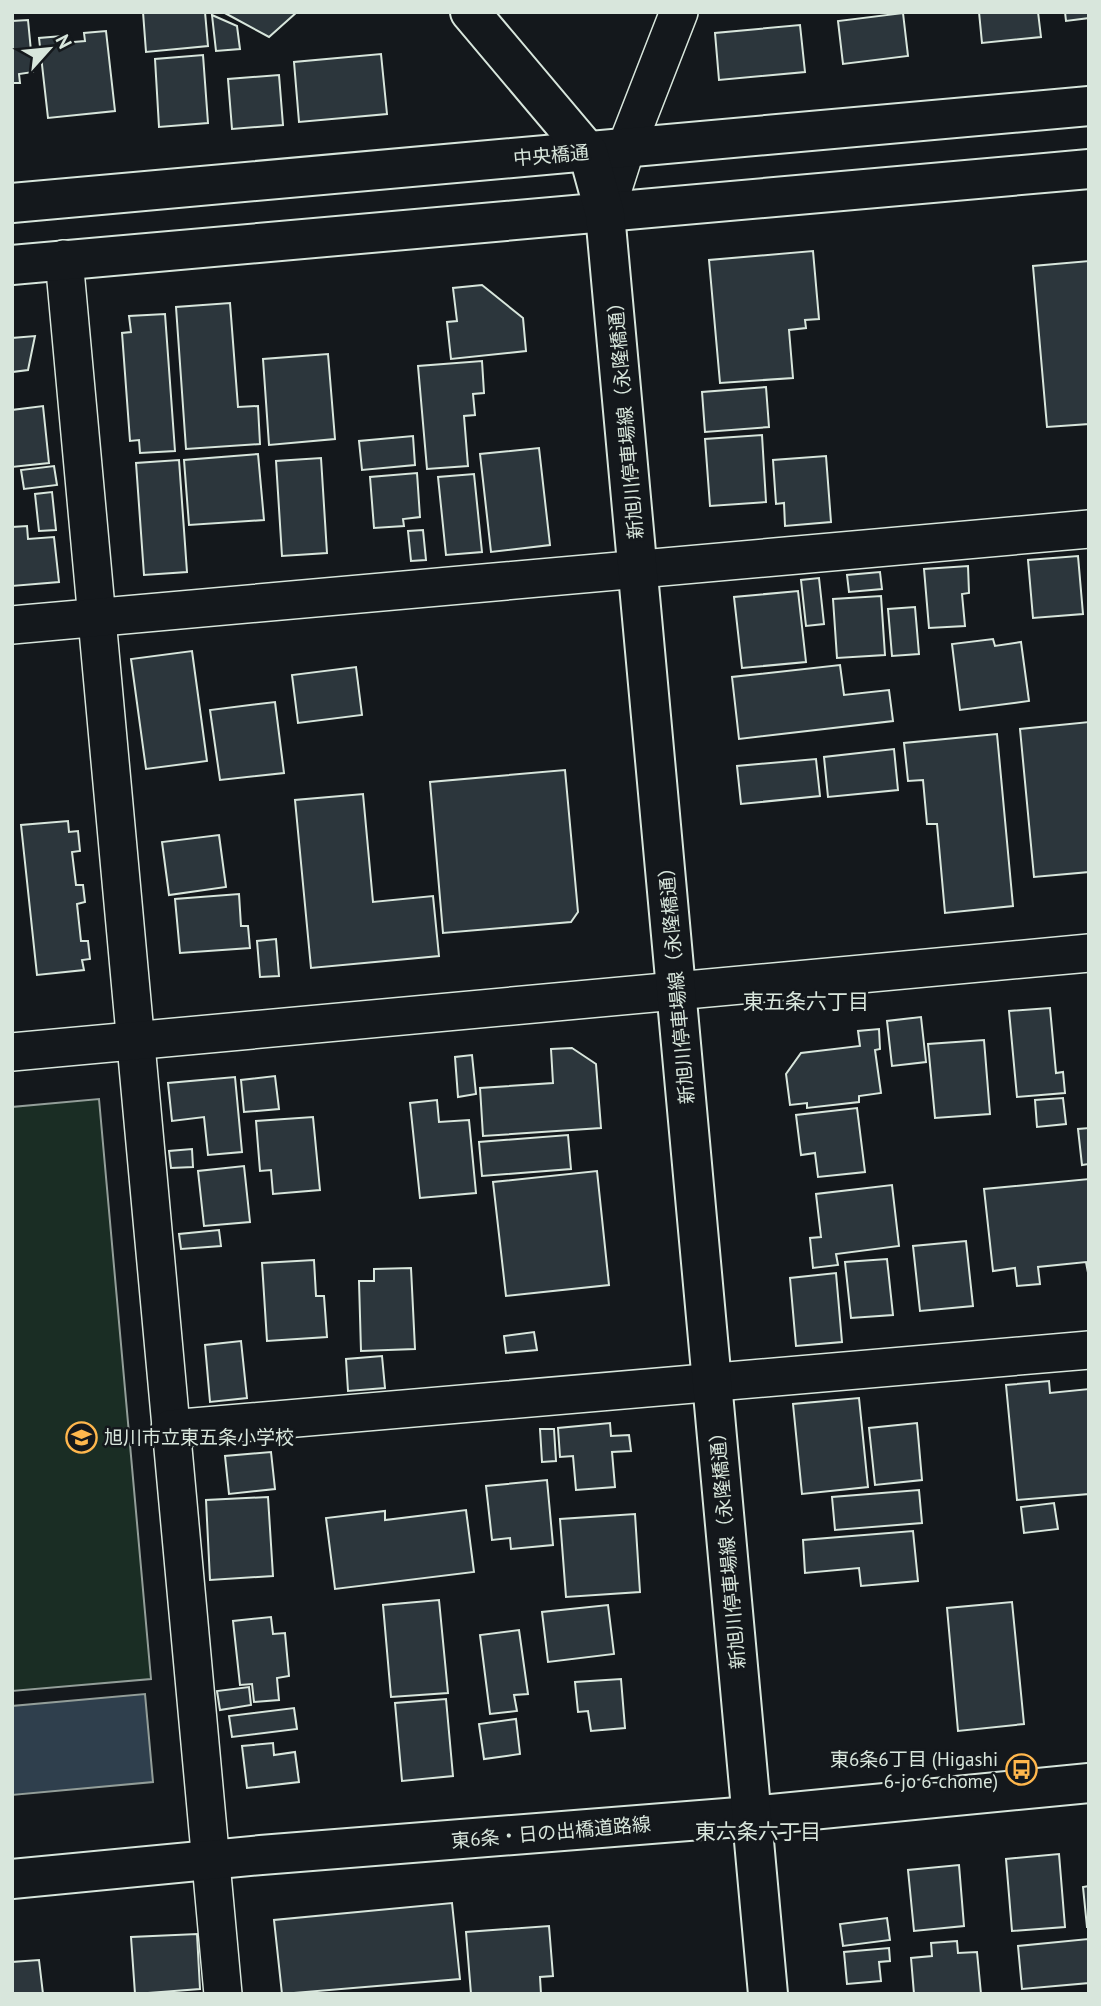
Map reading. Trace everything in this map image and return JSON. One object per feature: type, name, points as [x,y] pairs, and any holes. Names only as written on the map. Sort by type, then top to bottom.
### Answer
[{"type":"street","name":"新旭川停車場線（永隆橋通）","points":[[470,12],[587,152],[605,214],[768,1994]]},
{"type":"street","points":[[605,214],[626,148],[679,12]]},
{"type":"street","name":"中央橋通","points":[[12,203],[1089,106]]},
{"type":"street","points":[[12,265],[1089,169]]},
{"type":"street","points":[[64,259],[94,617],[223,1994]]},
{"type":"street","points":[[12,625],[1089,529]]},
{"type":"street","points":[[12,1052],[1089,953]]},
{"type":"street","points":[[170,1429],[1089,1350]]},
{"type":"street","name":"東6条・日の出橋道路線","points":[[12,1879],[751,1816],[1089,1783]]},
{"type":"green space","name":"旭川市立東五条小学校","points":[[99,1099],[151,1679],[12,1691],[12,1107]]},
{"type":"water","points":[[145,1694],[153,1782],[12,1795],[12,1706]]},
{"type":"building","points":[[143,12],[205,12],[208,46],[146,52]]},
{"type":"building","points":[[223,12],[297,12],[269,37]]},
{"type":"building","points":[[979,12],[1038,12],[1041,37],[982,43]]},
{"type":"building","points":[[1065,12],[1089,12],[1089,18],[1066,21]]},
{"type":"building","points":[[903,13],[908,56],[843,64],[838,21]]},
{"type":"building","points":[[212,15],[237,26],[240,49],[216,51]]},
{"type":"building","points":[[28,20],[33,72],[19,74],[20,83],[12,83],[12,21]]},
{"type":"building","points":[[800,25],[805,72],[719,80],[715,33]]},
{"type":"building","points":[[106,31],[115,111],[48,118],[39,38],[62,36],[62,43],[85,41],[84,33]]},
{"type":"building","points":[[381,54],[387,114],[299,122],[294,62]]},
{"type":"building","points":[[203,55],[208,123],[159,127],[155,59]]},
{"type":"building","points":[[279,75],[283,125],[232,129],[228,79]]},
{"type":"building","points":[[813,251],[819,319],[805,320],[806,328],[789,330],[793,378],[720,383],[709,260]]},
{"type":"building","points":[[1089,261],[1089,424],[1047,427],[1033,266]]},
{"type":"building","points":[[482,285],[523,318],[526,351],[451,359],[447,322],[457,321],[453,288]]},
{"type":"building","points":[[230,303],[238,407],[258,406],[260,444],[186,449],[176,307]]},
{"type":"building","points":[[165,314],[175,451],[140,453],[139,440],[130,441],[122,333],[131,332],[129,316]]},
{"type":"building","points":[[35,336],[28,370],[12,372],[12,338]]},
{"type":"building","points":[[328,354],[335,439],[269,445],[263,359]]},
{"type":"building","points":[[482,361],[484,393],[473,394],[475,415],[464,416],[468,466],[427,469],[418,366]]},
{"type":"building","points":[[766,387],[769,427],[705,432],[702,392]]},
{"type":"building","points":[[43,406],[49,463],[12,467],[12,410]]},
{"type":"building","points":[[762,435],[766,502],[710,506],[705,439]]},
{"type":"building","points":[[413,436],[415,465],[362,470],[359,441]]},
{"type":"building","points":[[539,448],[550,545],[491,552],[480,454]]},
{"type":"building","points":[[258,454],[264,520],[189,525],[184,460]]},
{"type":"building","points":[[826,456],[831,522],[785,526],[784,503],[776,504],[773,460]]},
{"type":"building","points":[[321,458],[327,553],[282,556],[276,461]]},
{"type":"building","points":[[179,460],[187,572],[144,575],[136,463]]},
{"type":"building","points":[[54,466],[57,485],[24,489],[21,470]]},
{"type":"building","points":[[417,473],[420,517],[403,519],[404,526],[374,528],[370,477]]},
{"type":"building","points":[[474,474],[482,552],[446,555],[438,477]]},
{"type":"building","points":[[52,492],[56,530],[39,531],[35,494]]},
{"type":"building","points":[[27,526],[28,539],[54,537],[59,582],[12,586],[12,527]]},
{"type":"building","points":[[423,530],[426,560],[411,561],[408,531]]},
{"type":"building","points":[[1078,556],[1083,614],[1033,618],[1028,560]]},
{"type":"building","points":[[968,566],[969,593],[962,594],[965,626],[929,628],[924,569]]},
{"type":"building","points":[[880,572],[882,589],[849,592],[847,575]]},
{"type":"building","points":[[819,578],[824,624],[806,626],[801,580]]},
{"type":"building","points":[[798,591],[806,662],[742,668],[734,597]]},
{"type":"building","points":[[881,596],[885,655],[837,658],[833,599]]},
{"type":"building","points":[[915,607],[919,654],[892,656],[888,609]]},
{"type":"building","points":[[993,639],[995,646],[1021,642],[1029,701],[960,710],[952,644]]},
{"type":"building","points":[[192,651],[207,761],[146,769],[131,659]]},
{"type":"building","points":[[840,665],[844,695],[889,690],[893,721],[739,739],[732,677]]},
{"type":"building","points":[[356,667],[362,715],[298,723],[292,675]]},
{"type":"building","points":[[275,702],[284,773],[220,780],[210,710]]},
{"type":"building","points":[[1089,722],[1089,872],[1034,877],[1020,729]]},
{"type":"building","points":[[997,734],[1013,906],[945,913],[937,824],[927,824],[923,780],[908,781],[904,743]]},
{"type":"building","points":[[894,749],[898,790],[828,797],[824,757]]},
{"type":"building","points":[[816,759],[820,796],[741,804],[737,766]]},
{"type":"building","points":[[565,770],[578,912],[571,922],[443,933],[430,782]]},
{"type":"building","points":[[363,794],[373,902],[433,896],[439,956],[311,968],[295,800]]},
{"type":"building","points":[[68,821],[69,832],[78,831],[80,851],[72,852],[76,885],[83,885],[85,902],[77,904],[81,941],[88,941],[90,959],[82,960],[84,970],[37,975],[21,825]]},
{"type":"building","points":[[219,835],[226,887],[169,895],[162,842]]},
{"type":"building","points":[[239,894],[241,926],[248,926],[250,948],[180,953],[175,899]]},
{"type":"building","points":[[276,939],[279,976],[260,977],[257,941]]},
{"type":"building","points":[[1050,1008],[1056,1073],[1063,1072],[1065,1093],[1017,1097],[1009,1011]]},
{"type":"building","points":[[921,1017],[926,1062],[892,1066],[887,1021]]},
{"type":"building","points":[[879,1029],[880,1049],[875,1050],[881,1093],[859,1096],[859,1102],[807,1108],[807,1103],[790,1105],[786,1074],[801,1053],[860,1046],[858,1031]]},
{"type":"building","points":[[984,1040],[990,1114],[935,1118],[928,1044]]},
{"type":"building","points":[[572,1048],[596,1064],[601,1128],[483,1136],[480,1088],[553,1083],[551,1049]]},
{"type":"building","points":[[472,1055],[476,1094],[458,1097],[455,1057]]},
{"type":"building","points":[[275,1076],[279,1109],[244,1112],[241,1080]]},
{"type":"building","points":[[235,1077],[242,1152],[208,1155],[204,1117],[172,1121],[168,1083]]},
{"type":"building","points":[[1063,1098],[1066,1124],[1037,1127],[1035,1100]]},
{"type":"building","points":[[437,1100],[439,1122],[469,1120],[476,1193],[420,1198],[410,1103]]},
{"type":"building","points":[[857,1108],[865,1172],[818,1177],[815,1153],[801,1155],[796,1115]]},
{"type":"building","points":[[313,1117],[320,1190],[273,1194],[271,1170],[260,1171],[256,1121]]},
{"type":"building","points":[[1089,1128],[1089,1164],[1082,1165],[1078,1129]]},
{"type":"building","points":[[568,1135],[571,1169],[482,1176],[479,1142]]},
{"type":"building","points":[[192,1149],[193,1167],[171,1168],[169,1151]]},
{"type":"building","points":[[244,1166],[250,1222],[204,1226],[198,1171]]},
{"type":"building","points":[[597,1171],[609,1285],[506,1296],[493,1182]]},
{"type":"building","points":[[1089,1179],[1089,1278],[1086,1262],[1038,1267],[1040,1284],[1017,1286],[1015,1268],[993,1271],[984,1189]]},
{"type":"building","points":[[892,1185],[899,1246],[836,1254],[838,1265],[813,1268],[810,1238],[821,1237],[816,1194]]},
{"type":"building","points":[[219,1230],[221,1246],[181,1249],[179,1234]]},
{"type":"building","points":[[966,1241],[973,1306],[920,1311],[913,1246]]},
{"type":"building","points":[[887,1259],[893,1315],[851,1318],[845,1262]]},
{"type":"building","points":[[314,1260],[316,1296],[324,1296],[327,1337],[267,1341],[262,1263]]},
{"type":"building","points":[[411,1268],[415,1349],[361,1351],[359,1281],[374,1281],[374,1269]]},
{"type":"building","points":[[836,1273],[842,1342],[796,1346],[790,1278]]},
{"type":"building","points":[[534,1332],[537,1350],[506,1353],[504,1336]]},
{"type":"building","points":[[241,1341],[247,1398],[210,1402],[205,1345]]},
{"type":"building","points":[[382,1356],[385,1388],[348,1391],[346,1359]]},
{"type":"building","points":[[1049,1381],[1050,1393],[1089,1389],[1089,1494],[1017,1500],[1006,1385]]},
{"type":"building","points":[[859,1398],[868,1487],[802,1494],[793,1404]]},
{"type":"building","points":[[610,1423],[611,1436],[629,1435],[631,1451],[612,1452],[615,1487],[576,1490],[573,1456],[560,1457],[558,1428]]},
{"type":"building","points":[[917,1423],[922,1480],[875,1485],[869,1428]]},
{"type":"building","points":[[540,1429],[554,1429],[556,1461],[542,1462]]},
{"type":"building","points":[[271,1452],[275,1489],[229,1494],[225,1456]]},
{"type":"building","points":[[547,1480],[553,1545],[511,1549],[510,1538],[492,1540],[486,1486]]},
{"type":"building","points":[[919,1490],[922,1523],[835,1530],[832,1497]]},
{"type":"building","points":[[268,1497],[273,1576],[210,1580],[206,1500]]},
{"type":"building","points":[[1054,1503],[1058,1529],[1024,1533],[1021,1507]]},
{"type":"building","points":[[466,1510],[474,1572],[335,1589],[326,1518],[385,1511],[385,1520]]},
{"type":"building","points":[[635,1514],[640,1592],[566,1597],[560,1519]]},
{"type":"building","points":[[913,1531],[918,1581],[861,1586],[859,1568],[805,1573],[803,1540]]},
{"type":"building","points":[[439,1600],[448,1693],[391,1697],[383,1605]]},
{"type":"building","points":[[1012,1602],[1024,1724],[958,1731],[947,1608]]},
{"type":"building","points":[[608,1605],[614,1654],[548,1662],[542,1612]]},
{"type":"building","points":[[271,1617],[273,1634],[285,1633],[289,1676],[277,1678],[279,1700],[254,1702],[252,1684],[240,1685],[233,1621]]},
{"type":"building","points":[[519,1630],[528,1694],[514,1695],[517,1711],[490,1714],[480,1635]]},
{"type":"building","points":[[621,1679],[625,1728],[591,1731],[588,1711],[578,1712],[575,1682]]},
{"type":"building","points":[[249,1687],[251,1705],[220,1710],[217,1691]]},
{"type":"building","points":[[446,1699],[453,1776],[402,1781],[395,1703]]},
{"type":"building","points":[[294,1708],[297,1729],[232,1737],[229,1716]]},
{"type":"building","points":[[516,1719],[520,1754],[484,1759],[479,1724]]},
{"type":"building","points":[[273,1743],[274,1755],[295,1752],[299,1782],[247,1788],[242,1746]]},
{"type":"building","points":[[1059,1854],[1065,1927],[1012,1931],[1006,1859]]},
{"type":"building","points":[[959,1865],[964,1926],[914,1931],[908,1870]]},
{"type":"building","points":[[1089,1886],[1089,1927],[1087,1927],[1083,1887]]},
{"type":"building","points":[[452,1903],[460,1979],[282,1994],[274,1920]]},
{"type":"building","points":[[887,1918],[890,1940],[843,1946],[840,1924]]},
{"type":"building","points":[[549,1926],[553,1976],[540,1977],[541,1994],[471,1994],[466,1932]]},
{"type":"building","points":[[197,1934],[200,1989],[135,1994],[131,1937]]},
{"type":"building","points":[[1088,1939],[1089,1983],[1022,1989],[1018,1946]]},
{"type":"building","points":[[957,1941],[958,1953],[977,1952],[981,1994],[914,1994],[911,1958],[932,1956],[931,1943]]},
{"type":"building","points":[[889,1948],[890,1961],[879,1962],[881,1981],[847,1984],[844,1952]]},
{"type":"building","points":[[39,1960],[43,1994],[12,1994],[12,1962]]},
{"type":"place","name":"旭川市立東五条小学校","points":[[81,1437]]},
{"type":"place","name":"東6条6丁目 (Higashi 6-jo 6-chome)","points":[[1021,1770]]},
{"type":"district","name":"東五条六丁目","points":[[806,1001]]},
{"type":"district","name":"東六条六丁目","points":[[758,1831]]}]
